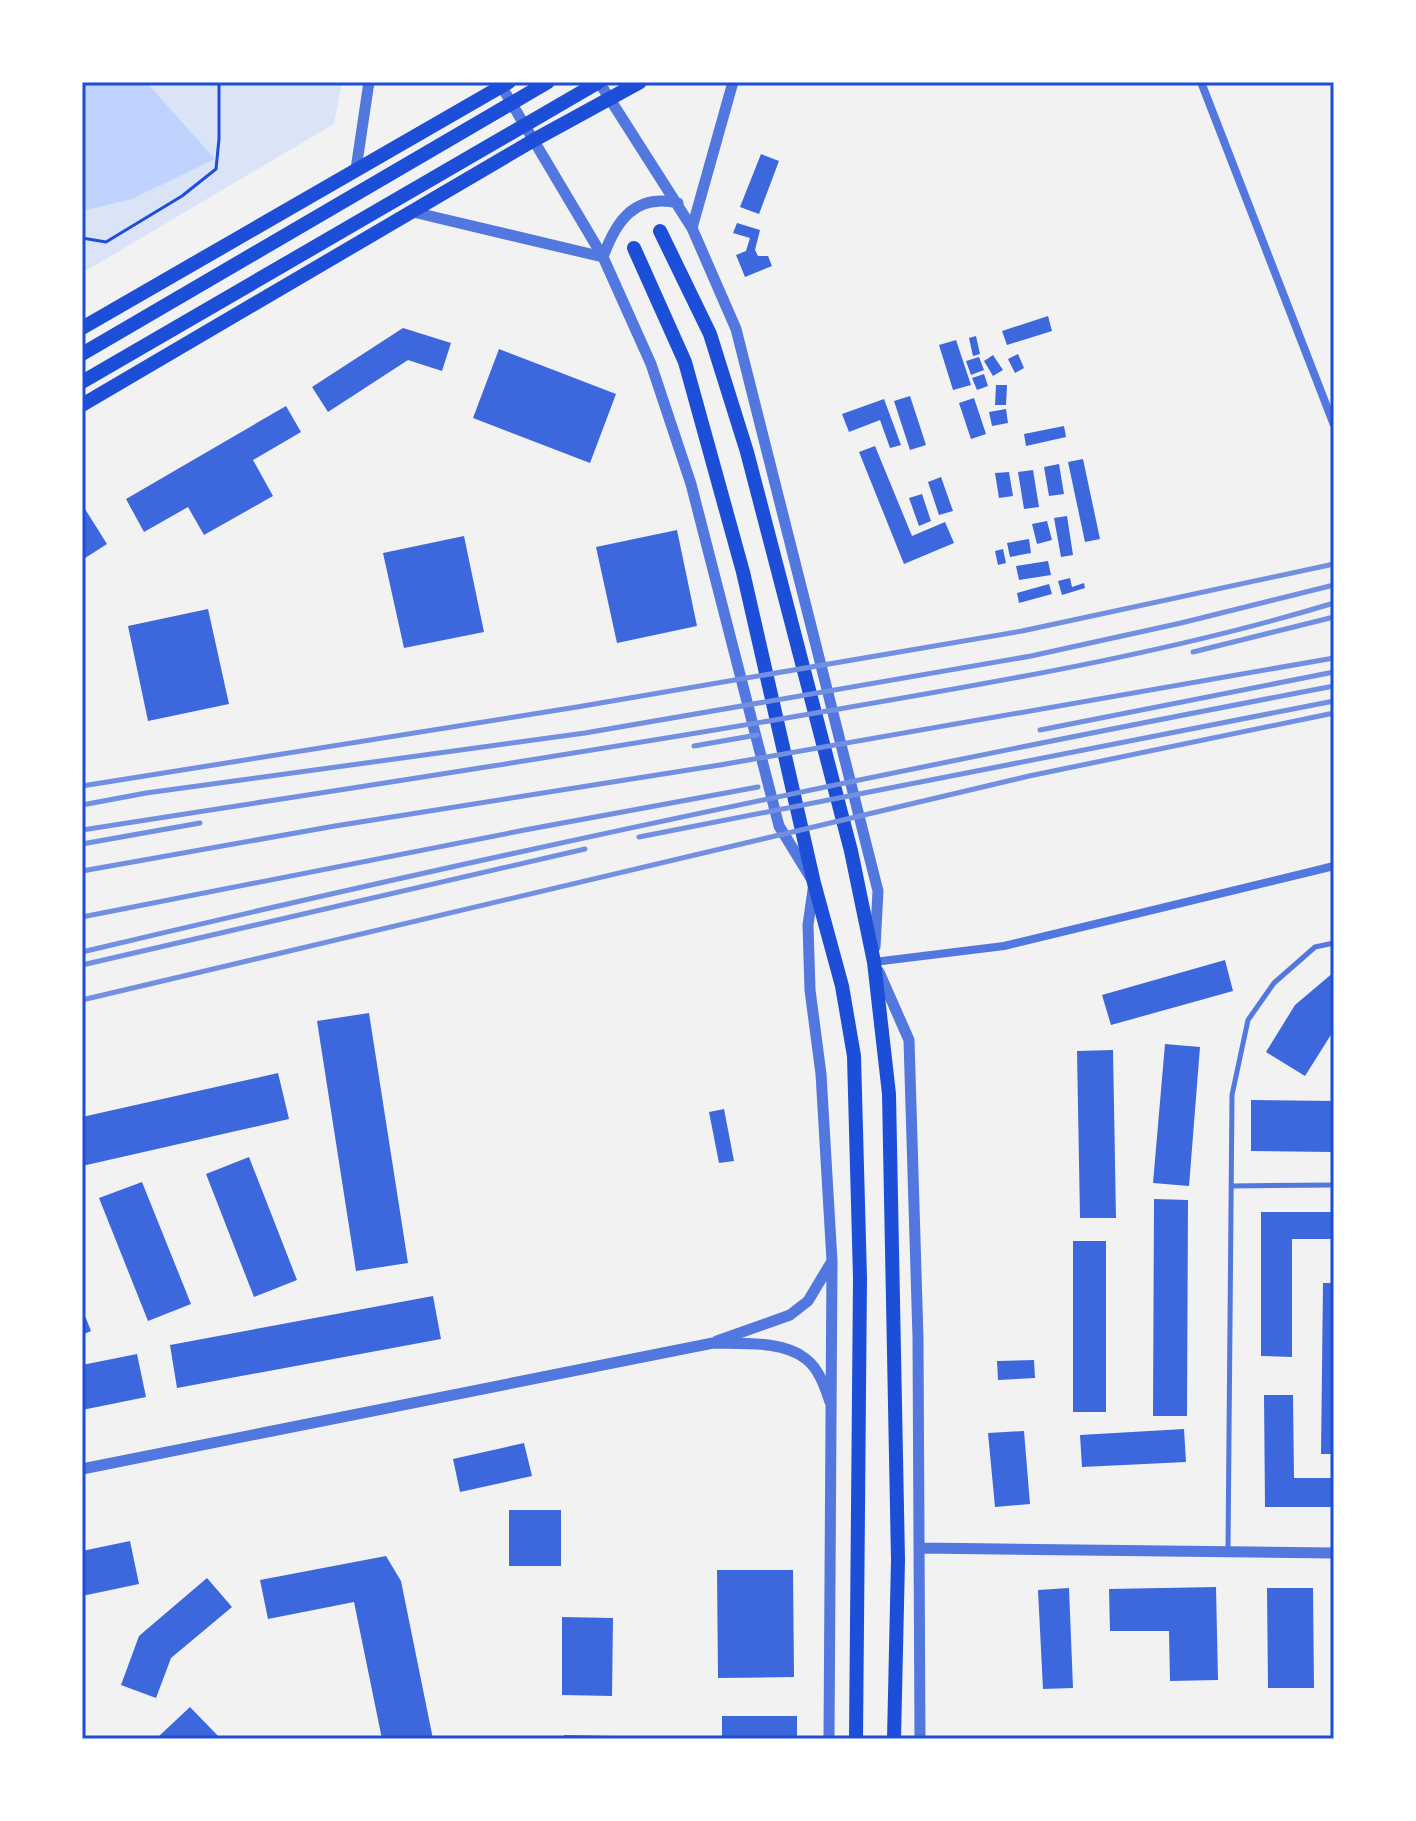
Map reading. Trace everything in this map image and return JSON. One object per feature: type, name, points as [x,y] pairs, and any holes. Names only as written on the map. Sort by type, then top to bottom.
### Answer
[{"type":"main road","points":[[82,354],[548,82]]},
{"type":"main road","points":[[82,382],[599,82]]},
{"type":"main road","points":[[82,405],[534,140],[640,82]]},
{"type":"main road","points":[[82,328],[503,84]]},
{"type":"main road","points":[[660,231],[710,334],[747,452],[851,851],[874,962],[889,1094],[898,1560],[894,1739]]},
{"type":"main road","points":[[634,248],[685,362],[743,572],[814,883],[842,986],[854,1056],[860,1278],[856,1739]]},
{"type":"street","points":[[356,169],[369,82]]},
{"type":"street","points":[[599,82],[692,228],[736,329],[878,891],[874,962],[909,1040],[921,1548],[920,1739]]},
{"type":"street","points":[[692,228],[733,82]]},
{"type":"street","points":[[1201,82],[1334,425]]},
{"type":"street","points":[[503,84],[603,257],[651,364],[691,484],[779,826],[814,883],[808,925],[810,990],[821,1074],[832,1261],[829,1739]]},
{"type":"street","points":[[603,257],[612,233],[635,207],[661,199],[678,203]]},
{"type":"street","points":[[413,212],[603,257]]},
{"type":"street","points":[[874,962],[1004,946],[1334,866]]},
{"type":"street","points":[[82,1469],[713,1343],[790,1315],[808,1301],[832,1261]]},
{"type":"street","points":[[713,1343],[769,1346],[805,1358],[822,1380],[833,1411]]},
{"type":"street","points":[[921,1548],[1334,1553]]},
{"type":"lane","points":[[1228,1552],[1232,1095],[1248,1020],[1274,983],[1315,947],[1334,943]]},
{"type":"lane","points":[[1231,1186],[1334,1185]]},
{"type":"path","points":[[82,238],[106,242],[158,212],[216,169],[219,82]]},
{"type":"shaded area","points":[[82,82],[342,82],[334,124],[82,273]]},
{"type":"water","points":[[82,82],[146,82],[215,159],[132,199],[82,211]]},
{"type":"building","points":[[761,154],[779,161],[759,214],[740,207]]},
{"type":"building","points":[[737,223],[760,230],[755,250],[758,256],[768,256],[772,266],[745,277],[736,255],[746,251],[750,238],[733,233]]},
{"type":"building","points":[[1048,316],[1052,331],[1007,345],[1002,331]]},
{"type":"building","points":[[403,328],[451,343],[442,371],[408,360],[328,412],[312,387]]},
{"type":"building","points":[[976,336],[980,354],[973,356],[969,338]]},
{"type":"building","points":[[956,340],[971,385],[953,390],[939,345]]},
{"type":"building","points":[[499,349],[616,394],[590,463],[473,418]]},
{"type":"building","points":[[1018,354],[1024,368],[1015,373],[1008,359]]},
{"type":"building","points":[[993,355],[1003,370],[993,376],[984,361]]},
{"type":"building","points":[[979,357],[984,370],[971,375],[966,361]]},
{"type":"building","points":[[984,374],[988,386],[977,390],[972,378]]},
{"type":"building","points":[[996,385],[1007,385],[1006,405],[995,405]]},
{"type":"building","points":[[910,396],[926,445],[910,450],[894,401]]},
{"type":"building","points":[[974,398],[986,434],[971,439],[959,403]]},
{"type":"building","points":[[884,399],[901,445],[890,448],[880,420],[849,432],[842,414]]},
{"type":"building","points":[[286,406],[301,432],[253,460],[273,496],[204,535],[188,507],[144,532],[126,499]]},
{"type":"building","points":[[1006,409],[1008,423],[992,426],[989,412]]},
{"type":"building","points":[[1064,426],[1066,437],[1026,446],[1024,434]]},
{"type":"building","points":[[875,446],[912,536],[945,522],[954,543],[904,564],[859,452]]},
{"type":"building","points":[[1083,459],[1100,539],[1085,542],[1068,462]]},
{"type":"building","points":[[1059,464],[1064,494],[1049,496],[1044,467]]},
{"type":"building","points":[[1033,470],[1039,507],[1024,509],[1018,472]]},
{"type":"building","points":[[1009,472],[1013,496],[999,498],[995,473]]},
{"type":"building","points":[[941,477],[953,511],[939,515],[928,482]]},
{"type":"building","points":[[922,494],[931,521],[919,526],[909,498]]},
{"type":"building","points":[[85,509],[107,544],[82,560],[82,511]]},
{"type":"building","points":[[1067,516],[1073,555],[1061,557],[1054,518]]},
{"type":"building","points":[[1047,521],[1052,540],[1037,544],[1032,524]]},
{"type":"building","points":[[677,530],[697,626],[617,643],[596,547]]},
{"type":"building","points":[[464,536],[484,632],[404,648],[383,553]]},
{"type":"building","points":[[1029,539],[1031,553],[1010,557],[1007,543]]},
{"type":"building","points":[[1003,549],[1006,563],[998,565],[995,551]]},
{"type":"building","points":[[1048,561],[1051,575],[1019,580],[1016,566]]},
{"type":"building","points":[[1070,578],[1072,587],[1084,583],[1085,588],[1062,595],[1058,581]]},
{"type":"building","points":[[1049,584],[1052,594],[1019,603],[1017,593]]},
{"type":"building","points":[[208,609],[229,704],[148,721],[128,626]]},
{"type":"building","points":[[1225,960],[1233,991],[1111,1025],[1102,995]]},
{"type":"building","points":[[1334,972],[1334,1030],[1305,1076],[1266,1052],[1295,1005]]},
{"type":"building","points":[[369,1013],[408,1263],[356,1271],[317,1021]]},
{"type":"building","points":[[1165,1044],[1200,1047],[1189,1186],[1153,1183]]},
{"type":"building","points":[[1113,1050],[1116,1218],[1080,1218],[1077,1051]]},
{"type":"building","points":[[278,1073],[289,1119],[82,1166],[82,1117]]},
{"type":"building","points":[[1251,1100],[1334,1101],[1334,1152],[1251,1151]]},
{"type":"building","points":[[724,1109],[734,1161],[719,1163],[709,1112]]},
{"type":"building","points":[[249,1157],[297,1280],[254,1297],[206,1174]]},
{"type":"building","points":[[142,1182],[191,1304],[148,1321],[99,1198]]},
{"type":"building","points":[[1154,1199],[1188,1200],[1187,1416],[1153,1416]]},
{"type":"building","points":[[1261,1212],[1334,1212],[1334,1239],[1292,1239],[1292,1357],[1261,1356]]},
{"type":"building","points":[[1073,1241],[1106,1241],[1106,1412],[1073,1412]]},
{"type":"building","points":[[1323,1283],[1334,1283],[1334,1454],[1321,1454]]},
{"type":"building","points":[[433,1296],[441,1339],[177,1388],[170,1345]]},
{"type":"building","points":[[82,1308],[91,1331],[82,1335]]},
{"type":"building","points":[[137,1354],[146,1397],[82,1410],[82,1365]]},
{"type":"building","points":[[1034,1360],[1035,1378],[998,1380],[997,1361]]},
{"type":"building","points":[[1264,1395],[1293,1395],[1294,1478],[1334,1478],[1334,1507],[1265,1507]]},
{"type":"building","points":[[1184,1429],[1186,1462],[1082,1467],[1080,1435]]},
{"type":"building","points":[[1024,1431],[1030,1504],[995,1507],[988,1433]]},
{"type":"building","points":[[524,1443],[532,1476],[460,1492],[453,1459]]},
{"type":"building","points":[[509,1510],[561,1510],[561,1566],[509,1566]]},
{"type":"building","points":[[130,1541],[139,1584],[82,1596],[82,1551]]},
{"type":"building","points":[[386,1556],[401,1581],[433,1739],[382,1739],[354,1602],[268,1619],[260,1580]]},
{"type":"building","points":[[717,1570],[793,1570],[794,1677],[718,1678]]},
{"type":"building","points":[[207,1578],[232,1607],[171,1658],[156,1698],[121,1685],[139,1636]]},
{"type":"building","points":[[1216,1587],[1218,1680],[1170,1681],[1169,1631],[1110,1631],[1109,1589]]},
{"type":"building","points":[[1069,1588],[1073,1688],[1043,1689],[1038,1590]]},
{"type":"building","points":[[1267,1588],[1313,1588],[1314,1688],[1268,1688]]},
{"type":"building","points":[[562,1617],[613,1618],[612,1696],[562,1695]]},
{"type":"building","points":[[190,1707],[221,1739],[158,1737]]},
{"type":"building","points":[[722,1716],[797,1716],[797,1739],[722,1739]]},
{"type":"building","points":[[564,1735],[614,1736],[614,1739],[564,1739]]},
{"type":"railway","points":[[82,786],[577,707],[1022,631],[1334,564]]},
{"type":"railway","points":[[82,805],[146,793],[585,733],[1031,656],[1334,585]]},
{"type":"railway","points":[[82,830],[955,689],[1209,637],[1334,603]]},
{"type":"railway","points":[[1193,652],[1334,617]]},
{"type":"railway","points":[[82,871],[335,826],[720,765],[1334,658]]},
{"type":"railway","points":[[1040,730],[1334,672]]},
{"type":"railway","points":[[82,952],[706,812],[1334,686]]},
{"type":"railway","points":[[639,837],[1334,701]]},
{"type":"railway","points":[[82,1000],[1029,776],[1334,713]]},
{"type":"railway","points":[[694,746],[757,735]]},
{"type":"railway","points":[[82,917],[758,787]]},
{"type":"railway","points":[[82,844],[200,823]]},
{"type":"railway","points":[[82,965],[585,849]]}]
